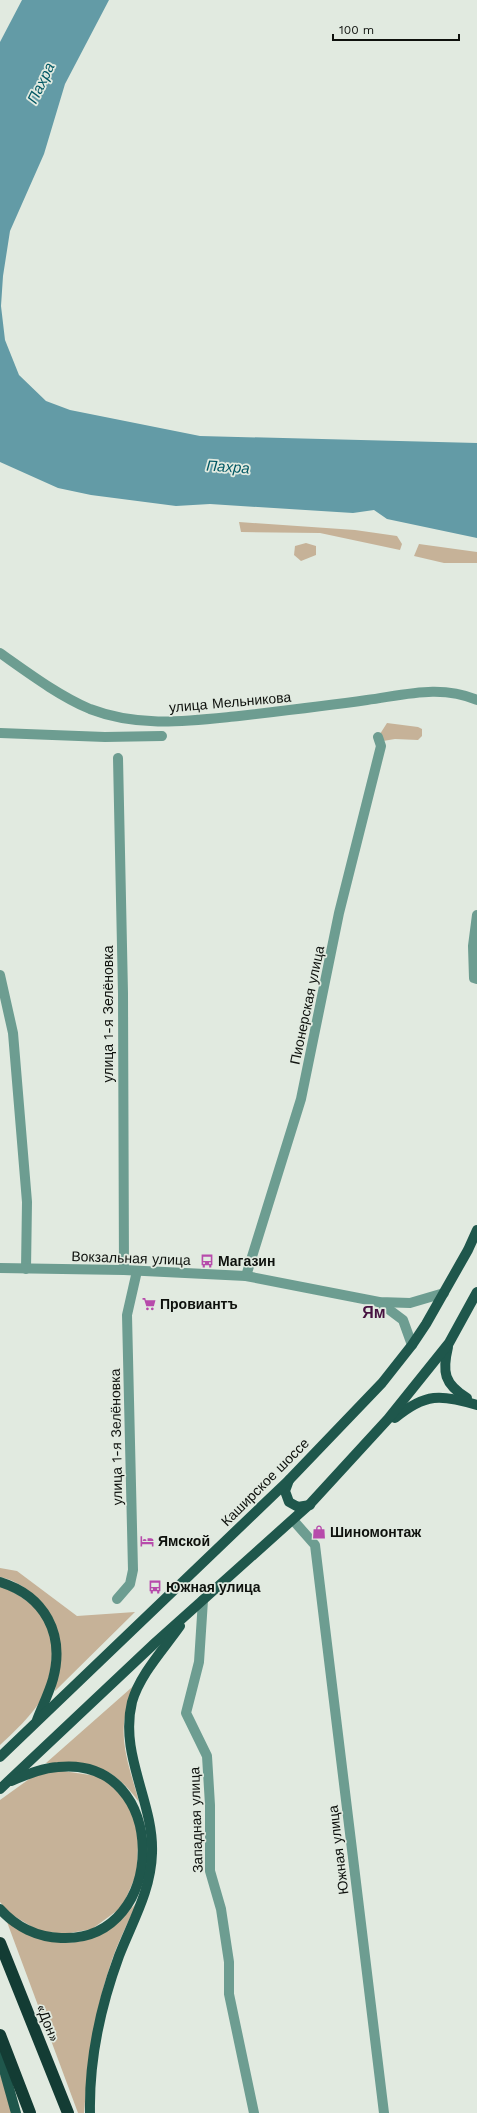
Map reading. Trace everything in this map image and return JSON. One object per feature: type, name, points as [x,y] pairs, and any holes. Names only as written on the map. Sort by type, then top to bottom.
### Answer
[{"type":"highway","name":"«Дон»","points":[[0,1943],[68,2113]]},
{"type":"highway","points":[[0,2036],[30,2113]]},
{"type":"main road","name":"Каширское шоссе","points":[[0,1757],[289,1480],[382,1383],[412,1345],[444,1293],[468,1250],[477,1230]]},
{"type":"main road","points":[[4,1786],[192,1610],[310,1504],[375,1435],[450,1343],[477,1292]]},
{"type":"main road","points":[[450,1343],[444,1370],[448,1381],[456,1392],[477,1404]]},
{"type":"main road","points":[[375,1435],[407,1408],[431,1398],[450,1397],[477,1404]]},
{"type":"main road","points":[[289,1480],[285,1491],[289,1502],[298,1507],[310,1504]]},
{"type":"main road","points":[[0,1582],[17,1588],[32,1599],[46,1616],[54,1630],[57,1653],[53,1680],[35,1724]]},
{"type":"main road","points":[[90,2113],[93,2064],[104,2006],[120,1955],[144,1896],[151,1867],[152,1839],[150,1824],[131,1750],[130,1724],[132,1702],[137,1689],[148,1672],[192,1610]]},
{"type":"main road","points":[[0,1909],[13,1921],[39,1935],[66,1938],[90,1935],[111,1924],[127,1906],[137,1888],[142,1855],[142,1830],[136,1808],[122,1788],[112,1779],[88,1769],[74,1766],[57,1767],[40,1770],[4,1786]]},
{"type":"main road","points":[[0,2036],[4,2070],[16,2113]]},
{"type":"street","name":"улица Мельникова","points":[[0,653],[36,679],[90,708],[134,720],[168,723],[283,712],[428,690],[466,695],[477,700]]},
{"type":"street","points":[[0,733],[105,737],[162,736]]},
{"type":"street","name":"Пионерская улица","points":[[246,1276],[302,1099],[339,912],[381,746],[378,737]]},
{"type":"street","name":"улица 1-я Зелёновка","points":[[118,758],[123,1000],[124,1270]]},
{"type":"street","points":[[477,915],[473,946],[474,978],[477,979]]},
{"type":"street","points":[[0,975],[13,1033],[27,1202],[26,1269]]},
{"type":"street","name":"Вокзальная улица","points":[[0,1268],[124,1270],[246,1276],[379,1302],[410,1303],[444,1293]]},
{"type":"street","name":"улица 1-я Зелёновка","points":[[117,1599],[130,1584],[133,1570],[127,1315],[137,1271]]},
{"type":"street","name":"Вокзальная улица","points":[[379,1302],[403,1320],[412,1345]]},
{"type":"street","name":"Южная улица","points":[[293,1520],[315,1545],[384,2113]]},
{"type":"street","name":"Западная улица","points":[[203,1600],[199,1662],[186,1713],[207,1756],[210,1805],[210,1871],[220,1909],[229,1962],[229,1994],[254,2113]]},
{"type":"shaded area","points":[[239,522],[355,530],[397,536],[402,544],[400,550],[320,533],[241,532]]},
{"type":"shaded area","points":[[306,543],[316,546],[316,555],[301,561],[294,555],[295,546]]},
{"type":"shaded area","points":[[419,544],[477,552],[477,563],[444,563],[414,556]]},
{"type":"shaded area","points":[[387,723],[418,727],[422,729],[422,736],[418,740],[395,739],[383,741],[380,734]]},
{"type":"shaded area","points":[[0,1568],[17,1571],[77,1616],[135,1612],[55,1691],[58,1650],[53,1624],[48,1612],[27,1589],[12,1581],[0,1577]]},
{"type":"shaded area","points":[[0,1586],[13,1592],[34,1607],[47,1626],[51,1637],[52,1650],[49,1678],[41,1700],[17,1729],[0,1745]]},
{"type":"shaded area","points":[[139,1681],[126,1713],[124,1735],[127,1758],[139,1802],[129,1789],[119,1780],[99,1768],[88,1765],[46,1763]]},
{"type":"shaded area","points":[[56,1770],[97,1776],[118,1789],[132,1810],[138,1837],[137,1873],[122,1907],[92,1929],[65,1934],[39,1931],[9,1913],[0,1902],[0,1800],[32,1777]]},
{"type":"shaded area","points":[[138,1901],[116,1950],[104,1984],[92,2039],[84,2113],[78,2113],[7,1922],[45,1939],[62,1942],[77,1942],[93,1938],[108,1929],[123,1917]]},
{"type":"shaded area","points":[[0,2073],[12,2113],[0,2113]]},
{"type":"water","name":"Пахра","points":[[22,0],[109,0],[65,84],[44,154],[10,231],[3,276],[1,306],[5,340],[19,375],[46,401],[70,410],[200,436],[477,443],[477,538],[387,519],[374,510],[353,513],[210,504],[176,506],[91,495],[58,488],[0,462],[0,42]]},
{"type":"place","name":"Магазин","points":[[207,1261]]},
{"type":"place","name":"Провиантъ","points":[[149,1304]]},
{"type":"place","name":"Шиномонтаж","points":[[319,1532]]},
{"type":"place","name":"Ямской","points":[[147,1541]]},
{"type":"place","name":"Южная улица","points":[[155,1587]]},
{"type":"district","name":"Ям","points":[[374,1312]]}]
